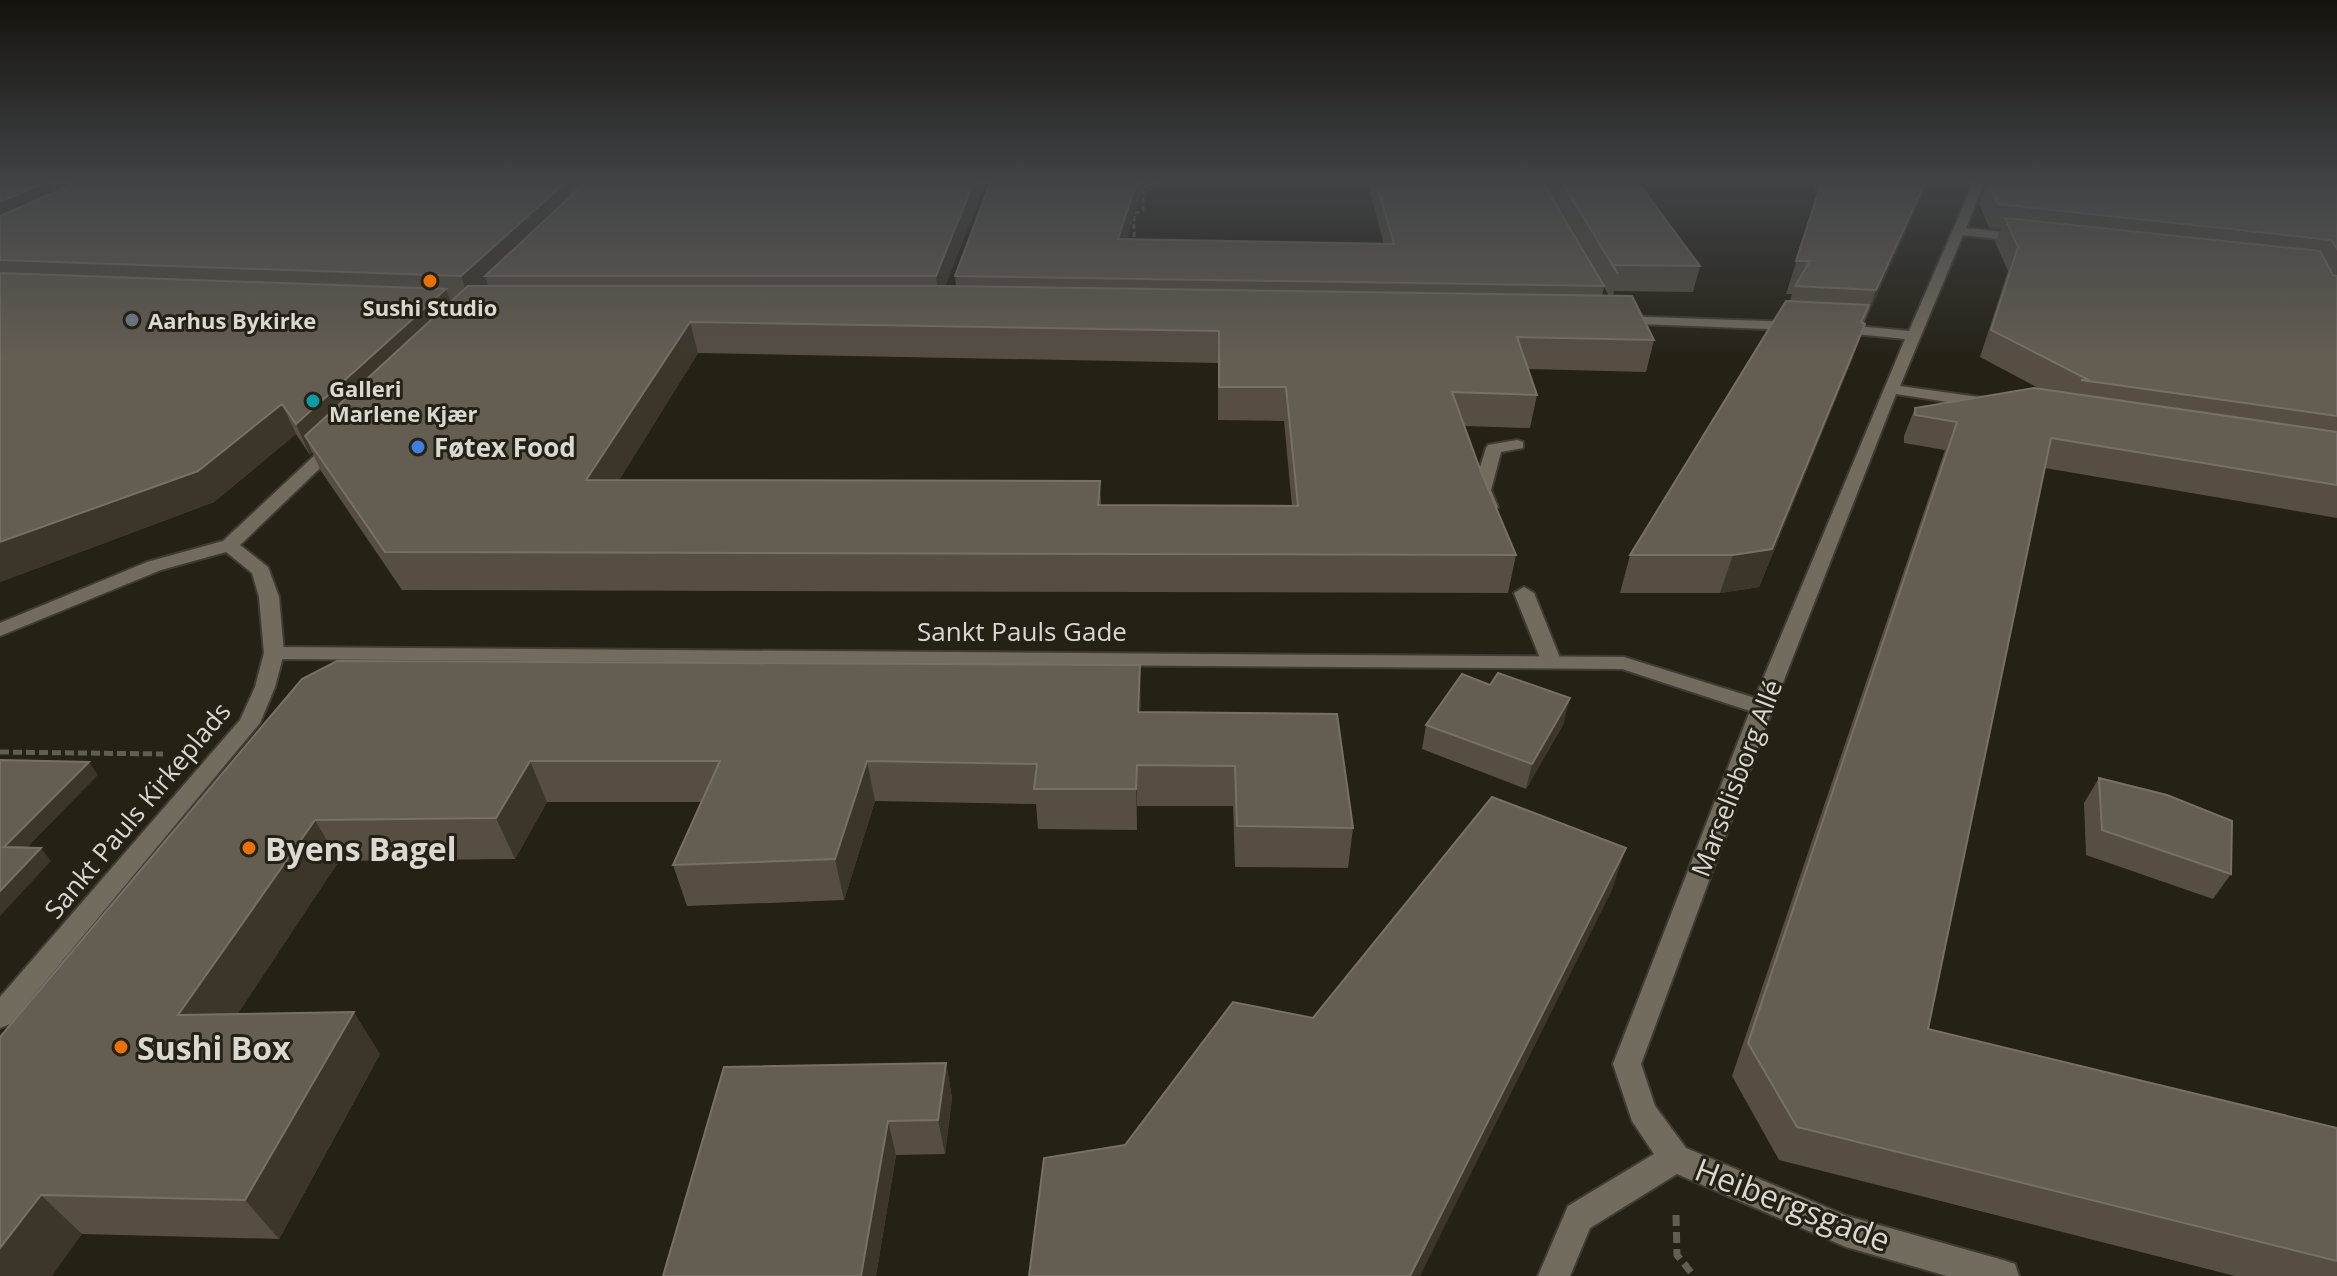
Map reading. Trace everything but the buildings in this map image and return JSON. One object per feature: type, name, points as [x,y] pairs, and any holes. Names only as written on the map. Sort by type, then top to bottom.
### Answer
[{"type":"street","name":"Marselisborg Allé","points":[[1675,1158],[1642,1112],[1627,1064],[1762,708],[1953,241]]},
{"type":"street","points":[[1604,306],[1612,320],[1816,327],[1915,336]]},
{"type":"street","points":[[1891,389],[2011,406]]},
{"type":"street","points":[[0,630],[154,566],[229,545],[343,437]]},
{"type":"street","points":[[1493,517],[1482,490],[1494,448],[1517,445]]},
{"type":"street","name":"Sankt Pauls Kirkeplads","points":[[0,1016],[225,755],[249,723],[265,687],[274,653],[269,597],[261,571],[229,545]]},
{"type":"street","points":[[1524,593],[1552,663]]},
{"type":"street","name":"Sankt Pauls Gade","points":[[274,653],[1624,663],[1762,708]]},
{"type":"street","points":[[1554,1276],[1579,1217],[1675,1158]]},
{"type":"street","name":"Heibergsgade","points":[[1675,1158],[1846,1231],[2003,1276]]},
{"type":"path","points":[[1134,241],[1134,252]]},
{"type":"path","points":[[0,752],[225,755]]},
{"type":"place","name":"Sushi Studio","points":[[430,281]]},
{"type":"place","name":"Aarhus Bykirke","points":[[132,320]]},
{"type":"place","name":"Galleri Marlene Kjær","points":[[313,401]]},
{"type":"place","name":"Føtex Food","points":[[418,447]]},
{"type":"place","name":"Byens Bagel","points":[[249,848]]},
{"type":"place","name":"Sushi Box","points":[[121,1047]]}]
